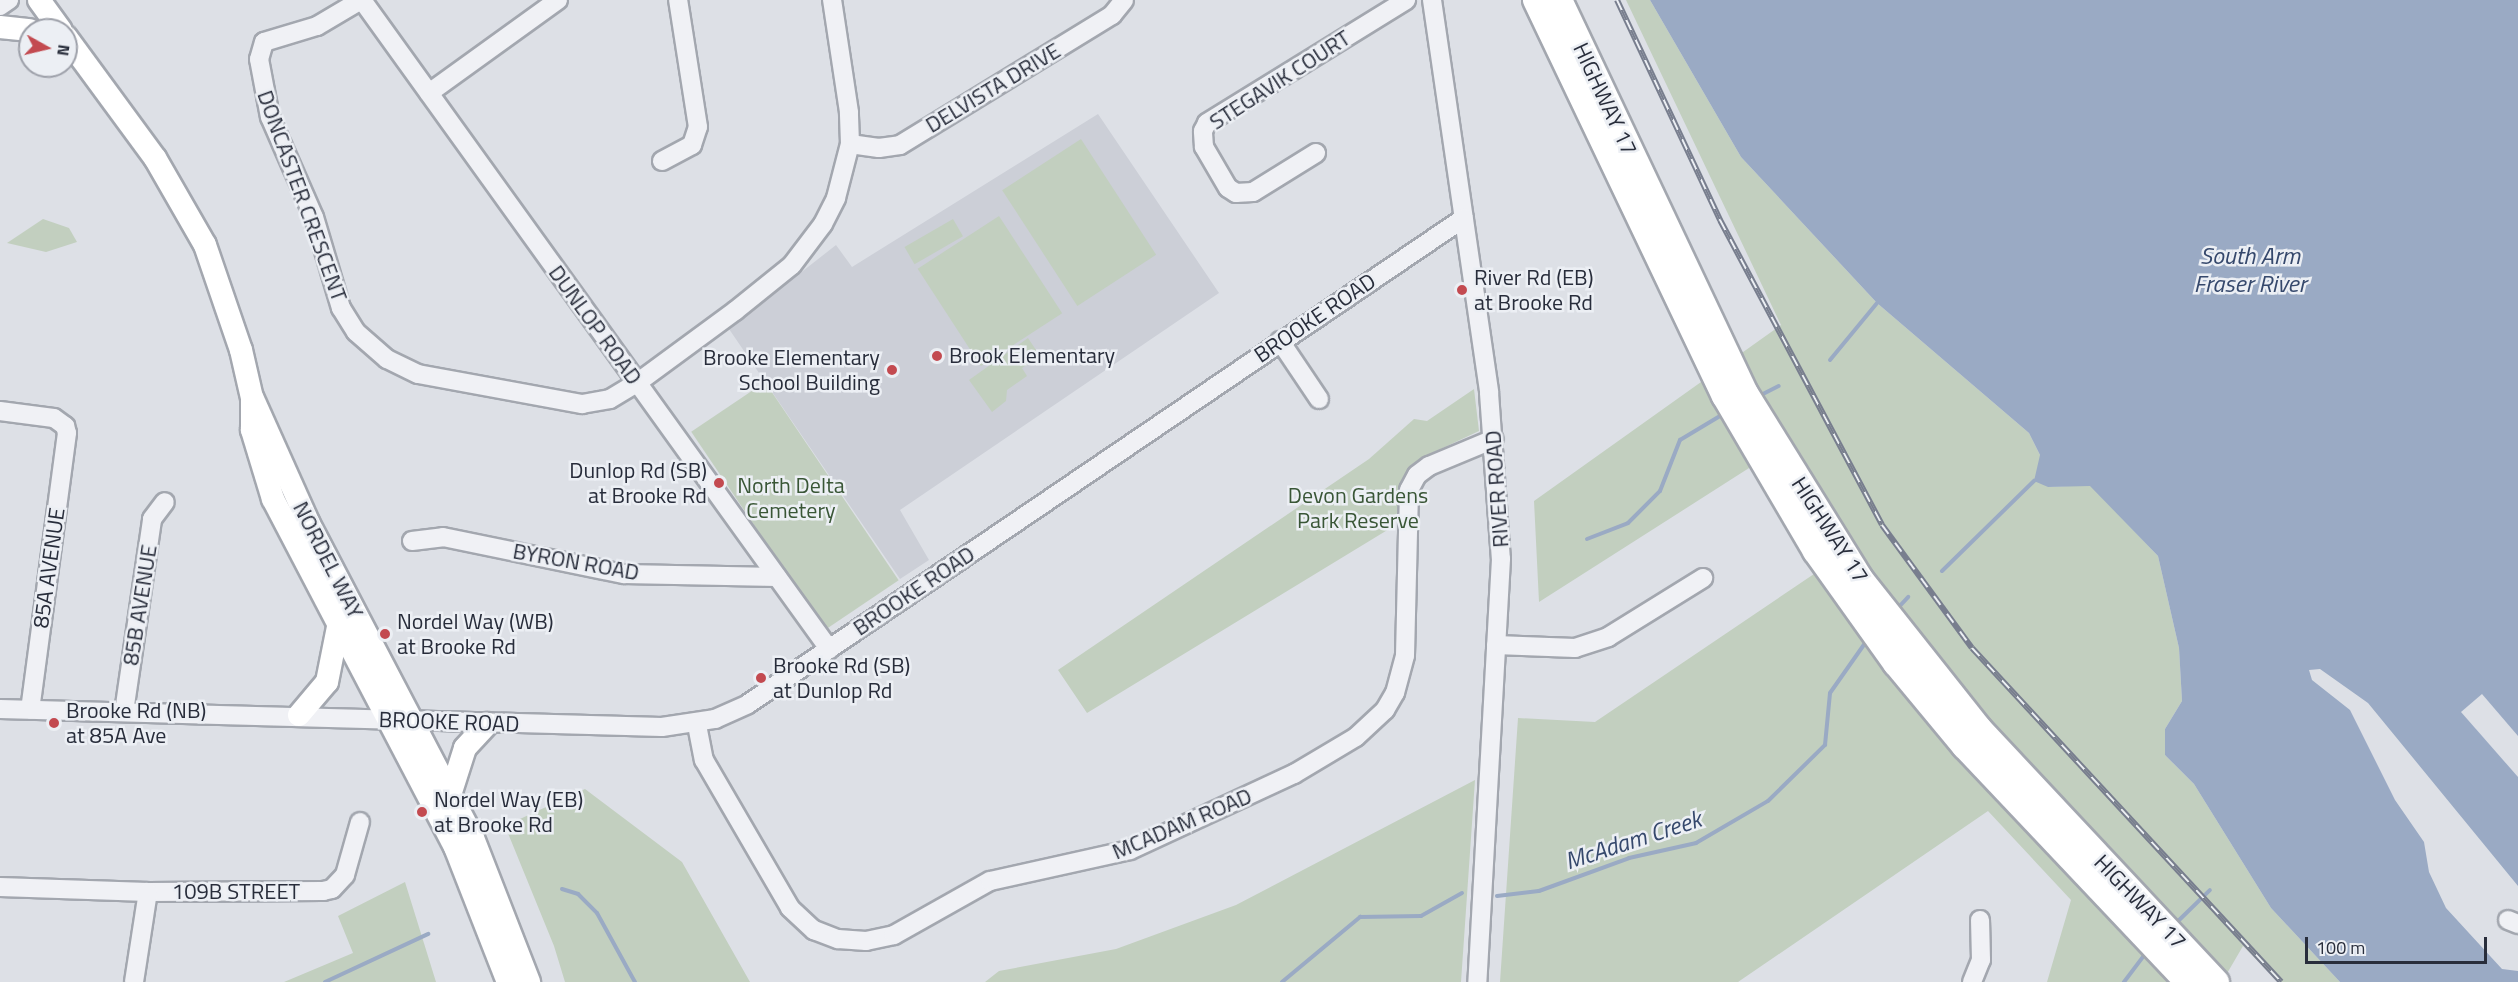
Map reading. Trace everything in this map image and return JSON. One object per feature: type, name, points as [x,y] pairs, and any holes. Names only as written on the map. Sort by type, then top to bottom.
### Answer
[{"type":"highway","name":"HIGHWAY 17","points":[[1536,0],[1748,418],[1851,585],[1905,657],[1965,746],[2132,909],[2198,978]]},
{"type":"highway","name":"HIGHWAY 17","points":[[1559,0],[1732,388]]},
{"type":"main road","points":[[39,0],[52,18]]},
{"type":"main road","points":[[0,27],[18,29]]},
{"type":"main road","name":"NORDEL WAY","points":[[78,53],[155,158],[191,217],[227,302],[252,398],[268,427],[308,522],[401,721],[459,856],[508,982]]},
{"type":"main road","name":"NORDEL WAY","points":[[252,398],[252,430],[273,499],[339,622],[401,721],[451,792],[500,900],[529,982]]},
{"type":"main road","points":[[299,715],[327,682],[339,622]]},
{"type":"main road","points":[[451,792],[465,748],[487,724]]},
{"type":"street","points":[[0,6],[9,0]]},
{"type":"street","name":"DUNLOP ROAD","points":[[361,0],[829,649]]},
{"type":"street","name":"DONCASTER CRESCENT","points":[[361,0],[317,26],[264,42],[259,60],[273,125],[314,218],[332,285],[356,332],[387,359],[418,374],[443,381],[524,391],[582,404],[610,399],[637,383]]},
{"type":"street","points":[[429,93],[558,0]]},
{"type":"street","points":[[662,161],[693,145],[698,127],[678,0]]},
{"type":"street","points":[[637,383],[792,265],[823,224],[836,198],[850,144],[849,112],[832,0]]},
{"type":"street","name":"DELVISTA DRIVE","points":[[850,144],[879,148],[900,145],[1112,15],[1124,0]]},
{"type":"street","name":"STEGAVIK COURT","points":[[1316,153],[1253,192],[1236,193],[1228,188],[1204,147],[1203,131],[1207,123],[1406,0]]},
{"type":"street","name":"RIVER ROAD","points":[[1432,0],[1494,439],[1501,559],[1477,982]]},
{"type":"street","name":"BROOKE ROAD","points":[[0,709],[299,715],[487,724],[698,725],[739,710],[1464,218]]},
{"type":"street","points":[[1280,341],[1319,399]]},
{"type":"street","name":"85A AVENUE","points":[[0,411],[54,418],[65,426],[66,449],[30,710]]},
{"type":"street","name":"MCADAM ROAD","points":[[698,725],[704,760],[785,900],[801,921],[832,938],[866,941],[894,935],[990,881],[1130,850],[1294,774],[1356,737],[1386,710],[1395,693],[1405,655],[1409,490],[1417,475],[1430,465],[1494,439]]},
{"type":"street","name":"85B AVENUE","points":[[124,712],[152,519],[165,502]]},
{"type":"street","name":"BYRON ROAD","points":[[412,541],[442,537],[624,574],[777,577]]},
{"type":"street","points":[[1496,645],[1538,644],[1575,648],[1608,638],[1703,578]]},
{"type":"street","name":"109B STREET","points":[[0,886],[148,892],[323,891],[332,889],[345,875],[360,822]]},
{"type":"street","name":"109B STREET","points":[[134,982],[148,892]]},
{"type":"street","points":[[1972,982],[1981,960],[1980,920]]},
{"type":"shaded area","name":"Brook Elementary","points":[[1098,114],[1219,293],[900,510],[929,560],[900,579],[729,329],[836,245],[852,267]]},
{"type":"green space","points":[[1626,0],[1650,0],[1741,157],[1877,303],[2029,433],[2040,455],[2048,487],[2090,485],[2158,556],[2179,648],[2182,701],[2165,729],[2165,755],[2194,784],[2271,908],[2340,982],[2279,982],[2243,946],[2222,982],[2047,982],[2071,900],[1988,811],[1738,982],[1500,982],[1518,718],[1595,722],[1857,545],[1790,442],[1539,602],[1534,501],[1781,325]]},
{"type":"green space","points":[[1081,139],[1156,255],[1077,306],[1002,190]]},
{"type":"green space","points":[[999,216],[1062,313],[981,366],[918,269]]},
{"type":"green space","points":[[43,219],[69,228],[77,242],[46,252],[7,243]]},
{"type":"green space","points":[[953,219],[963,236],[915,264],[905,247]]},
{"type":"green space","points":[[1028,338],[1040,356],[1022,368],[1027,376],[1007,390],[1006,401],[992,412],[969,380]]},
{"type":"green space","name":"North Delta Cemetery","points":[[765,382],[899,580],[825,630],[691,432]]},
{"type":"green space","name":"Devon Gardens Park Reserve","points":[[1474,389],[1479,431],[1428,455],[1404,481],[1394,526],[1087,713],[1058,670],[1369,459],[1414,419],[1427,421]]},
{"type":"green space","points":[[1475,780],[1461,982],[985,982],[999,971],[1116,949],[1236,905]]},
{"type":"green space","points":[[585,789],[682,862],[750,982],[565,982],[554,946],[505,826]]},
{"type":"green space","points":[[405,882],[436,982],[284,982],[353,953],[338,916]]},
{"type":"water","name":"South Arm Fraser River","points":[[1650,0],[2518,0],[2518,886],[2368,703],[2320,669],[2309,670],[2312,680],[2350,710],[2395,800],[2424,842],[2429,872],[2446,908],[2502,969],[2518,971],[2518,982],[2340,982],[2271,908],[2194,784],[2165,755],[2165,729],[2182,701],[2179,648],[2158,556],[2090,486],[2048,487],[2034,481],[2040,455],[2029,433],[1877,303],[1741,157]]},
{"type":"pier","points":[[2482,694],[2518,736],[2518,777],[2461,712]]},
{"type":"waterway","points":[[1830,360],[1877,303]]},
{"type":"waterway","points":[[1759,396],[1779,386]]},
{"type":"waterway","points":[[1587,539],[1628,523],[1660,491],[1680,440],[1725,413]]},
{"type":"waterway","name":"McAdam Creek","points":[[1942,571],[2034,481]]},
{"type":"waterway","name":"McAdam Creek","points":[[1896,610],[1908,597]]},
{"type":"waterway","name":"McAdam Creek","points":[[1497,896],[1539,891],[1629,858],[1696,843],[1768,801],[1825,745],[1830,693],[1868,639]]},
{"type":"waterway","name":"McAdam Creek","points":[[562,889],[578,894],[597,913],[635,982]]},
{"type":"waterway","points":[[2174,925],[2210,890]]},
{"type":"waterway","name":"McAdam Creek","points":[[1282,982],[1360,917],[1421,916],[1462,893]]},
{"type":"waterway","name":"McAdam Creek","points":[[325,982],[428,934]]},
{"type":"waterway","points":[[2124,982],[2147,951]]},
{"type":"railway","points":[[1617,0],[1720,220],[1882,525],[1972,648],[2281,982]]},
{"type":"place","name":"River Rd (EB) at Brooke Rd","points":[[1462,290]]},
{"type":"place","name":"Brook Elementary","points":[[937,356]]},
{"type":"place","name":"Brooke Elementary School Building","points":[[892,370]]},
{"type":"place","name":"Dunlop Rd (SB) at Brooke Rd","points":[[719,483]]},
{"type":"place","name":"Nordel Way (WB) at Brooke Rd","points":[[385,634]]},
{"type":"place","name":"Brooke Rd (SB) at Dunlop Rd","points":[[761,678]]},
{"type":"place","name":"Brooke Rd (NB) at 85A Ave","points":[[54,723]]},
{"type":"place","name":"Nordel Way (EB) at Brooke Rd","points":[[422,812]]}]
